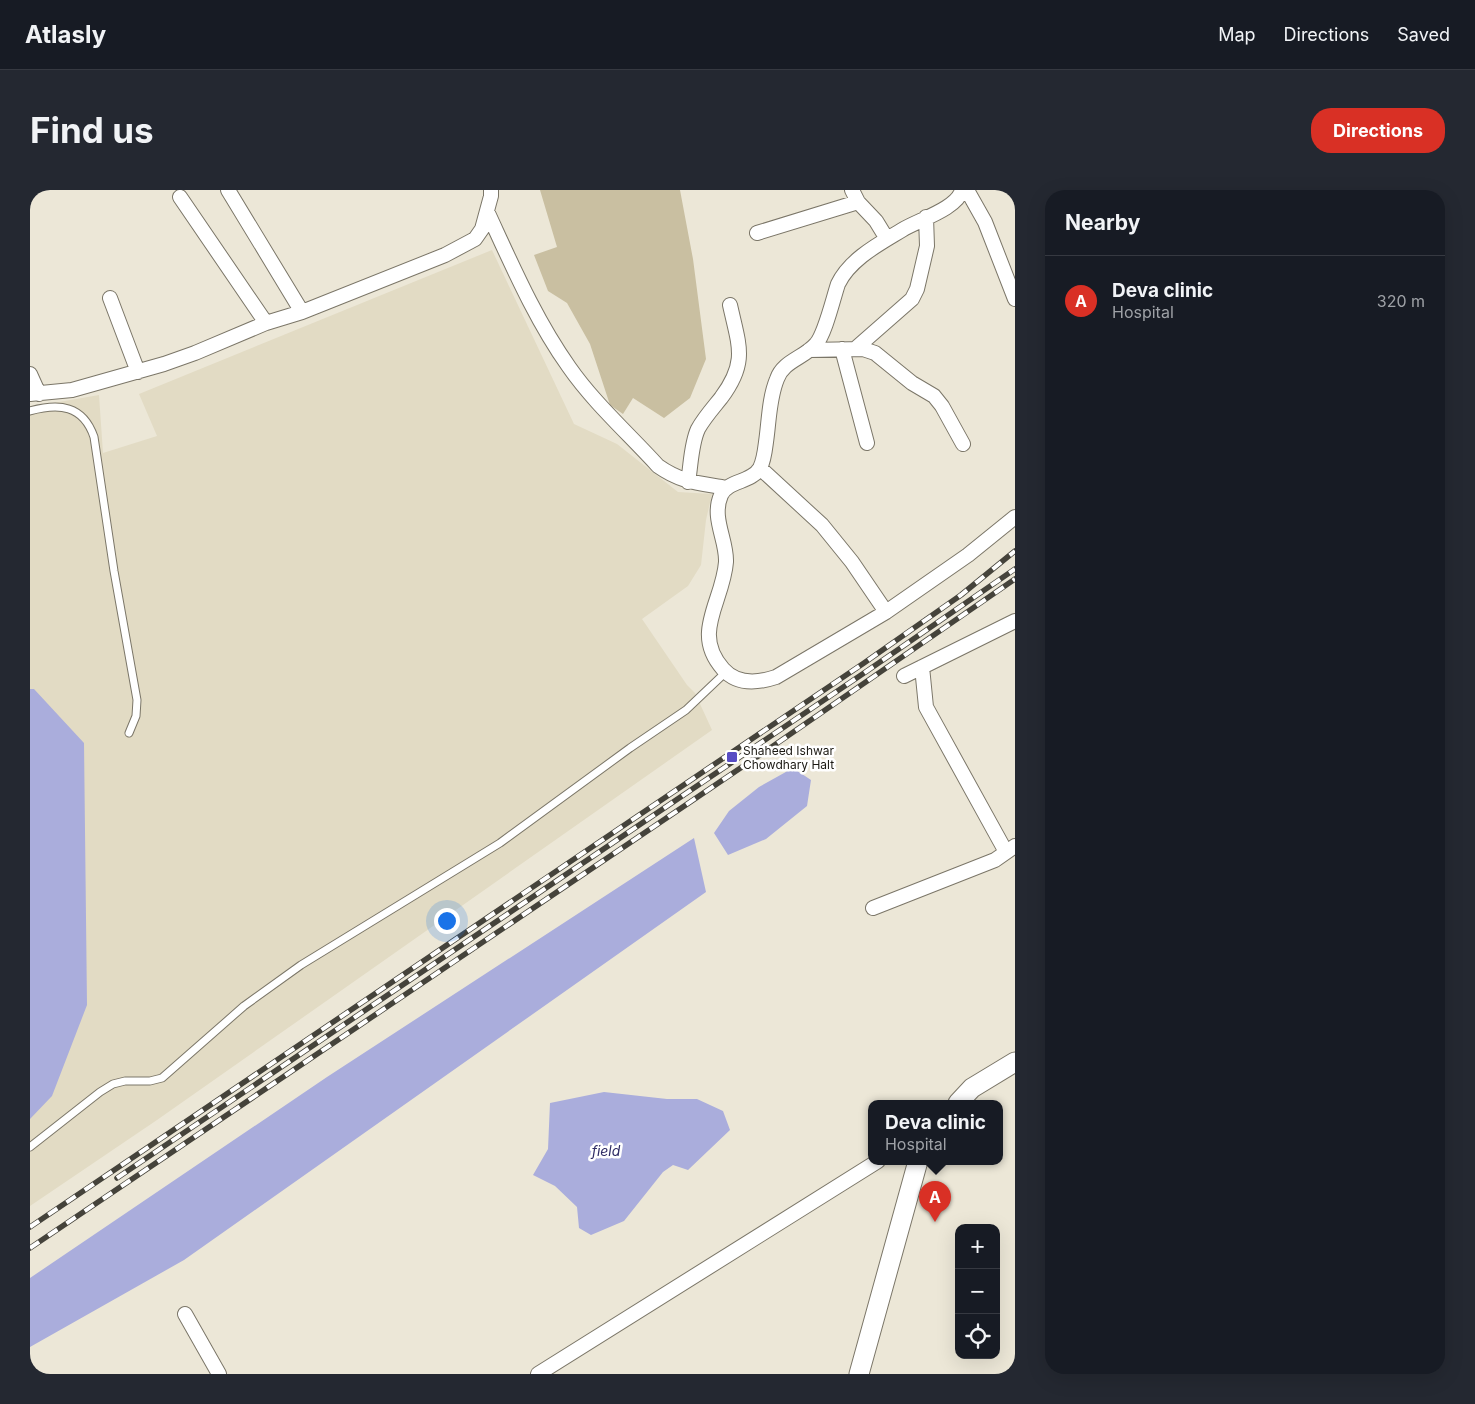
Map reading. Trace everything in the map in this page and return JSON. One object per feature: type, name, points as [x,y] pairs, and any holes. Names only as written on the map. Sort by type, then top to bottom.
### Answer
[{"type":"street","points":[[228,190],[302,312]]},
{"type":"street","points":[[30,374],[34,394],[72,390],[138,372],[195,353],[266,323],[302,312],[464,246],[475,239],[482,229],[491,190]]},
{"type":"street","points":[[962,190],[955,202],[887,239],[857,260],[842,276],[820,338],[809,350],[785,366],[779,373],[776,381],[763,461],[760,468],[751,478],[727,488],[721,495],[718,523],[726,553],[725,566],[709,629],[708,641],[710,650],[726,672],[736,679],[746,681],[766,680],[776,677],[886,612],[968,555],[1015,517]]},
{"type":"street","points":[[967,190],[985,222],[1015,299]]},
{"type":"street","points":[[180,196],[266,323]]},
{"type":"street","points":[[757,233],[855,196],[876,221],[887,239]]},
{"type":"street","points":[[487,211],[532,307],[569,368],[589,392],[658,466],[678,479],[727,488]]},
{"type":"street","points":[[849,349],[912,300],[917,289],[927,246],[926,217]]},
{"type":"street","points":[[110,298],[138,372]]},
{"type":"street","points":[[688,482],[697,432],[728,388],[739,366],[739,344],[730,305]]},
{"type":"street","points":[[849,349],[868,443]]},
{"type":"street","points":[[809,350],[863,349],[876,353],[912,383],[934,396],[942,406],[963,444]]},
{"type":"street","points":[[760,468],[822,525],[886,612]]},
{"type":"street","points":[[904,676],[1015,621]]},
{"type":"street","points":[[873,908],[995,860],[1011,849],[926,707],[922,667]]},
{"type":"street","points":[[961,1100],[972,1088],[1015,1062]]},
{"type":"street","points":[[538,1374],[872,1165]]},
{"type":"street","points":[[859,1374],[917,1165]]},
{"type":"street","points":[[185,1314],[218,1374]]},
{"type":"lane","points":[[30,410],[56,407],[75,411],[87,422],[94,437],[114,571],[137,700],[136,716],[129,733]]},
{"type":"lane","points":[[30,1147],[113,1084],[125,1081],[150,1082],[162,1078],[244,1006],[273,984],[301,964],[500,843],[630,748],[686,710],[726,672]]},
{"type":"shaded area","points":[[540,190],[680,190],[693,259],[706,359],[690,398],[664,418],[633,398],[623,414],[610,405],[590,344],[567,303],[548,291],[534,255],[557,247]]},
{"type":"shaded area","points":[[492,250],[574,424],[617,444],[678,492],[712,494],[706,520],[701,565],[688,586],[642,619],[687,685],[695,693],[712,730],[157,1120],[30,1206],[30,407],[99,395],[103,453],[157,436],[139,394]]},
{"type":"water","points":[[30,689],[34,689],[84,743],[87,1005],[52,1096],[30,1119]]},
{"type":"water","points":[[793,768],[811,780],[807,806],[766,839],[728,855],[714,833],[729,811],[759,787]]},
{"type":"water","points":[[694,838],[706,892],[184,1260],[30,1347],[30,1278],[327,1077]]},
{"type":"water","name":"field","points":[[604,1092],[667,1099],[697,1099],[723,1111],[730,1130],[688,1170],[673,1165],[663,1172],[624,1221],[591,1235],[579,1228],[577,1207],[555,1186],[533,1175],[548,1149],[550,1103]]},
{"type":"railway","points":[[30,1227],[864,663],[961,595],[1015,551]]},
{"type":"railway","points":[[117,1178],[1015,569]]},
{"type":"railway","points":[[30,1248],[776,744],[1015,579]]},
{"type":"place","name":"Shaheed Ishwar Chowdhary Halt","points":[[732,757]]},
{"type":"place","name":"Deva clinic","points":[[935,1222]]}]
